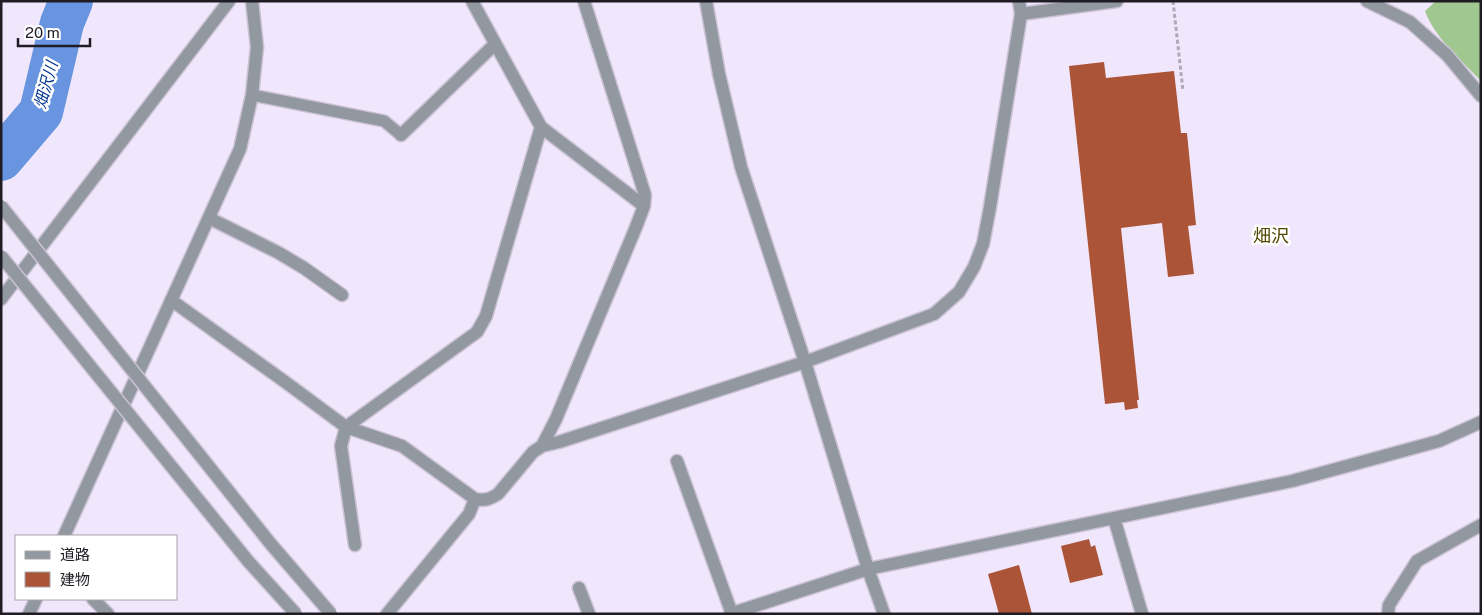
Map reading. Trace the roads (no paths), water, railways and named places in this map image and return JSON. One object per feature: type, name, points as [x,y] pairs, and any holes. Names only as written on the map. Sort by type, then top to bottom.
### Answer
[{"type":"street","points":[[1,299],[229,1]]},
{"type":"street","points":[[64,535],[240,149],[252,95],[258,47],[252,1]]},
{"type":"street","points":[[472,1],[542,127],[644,206]]},
{"type":"street","points":[[542,446],[556,420],[644,206],[645,195],[584,1]]},
{"type":"street","points":[[706,1],[718,74],[741,168],[805,362],[868,569],[884,614]]},
{"type":"street","points":[[171,300],[346,427],[402,446],[475,499],[484,501],[491,499],[498,494],[533,452],[542,446],[805,362],[934,314],[959,292],[974,267],[982,244],[990,206],[1020,7],[1117,1]]},
{"type":"street","points":[[1366,1],[1410,22],[1447,55],[1481,96]]},
{"type":"street","points":[[401,135],[495,44]]},
{"type":"street","points":[[354,545],[341,446],[346,427],[476,332],[486,316],[542,127]]},
{"type":"street","points":[[1,206],[270,543],[331,614]]},
{"type":"street","points":[[209,218],[280,253],[342,295]]},
{"type":"street","points":[[1,256],[248,561],[296,614]]},
{"type":"street","points":[[677,460],[731,614],[868,569],[1292,481],[1439,441],[1481,422]]},
{"type":"street","points":[[387,614],[469,514],[475,499]]},
{"type":"street","points":[[1114,518],[1142,614]]},
{"type":"street","points":[[1388,614],[1389,605],[1417,561],[1481,525]]},
{"type":"street","points":[[579,588],[589,614]]},
{"type":"street","points":[[30,614],[36,600]]},
{"type":"street","points":[[94,600],[108,614]]},
{"type":"lane","points":[[252,95],[384,121],[401,135]]},
{"type":"waterway","name":"畑沢川","points":[[1,159],[41,112],[62,23],[71,1]]},
{"type":"district","name":"畑沢","points":[[1271,235]]}]
